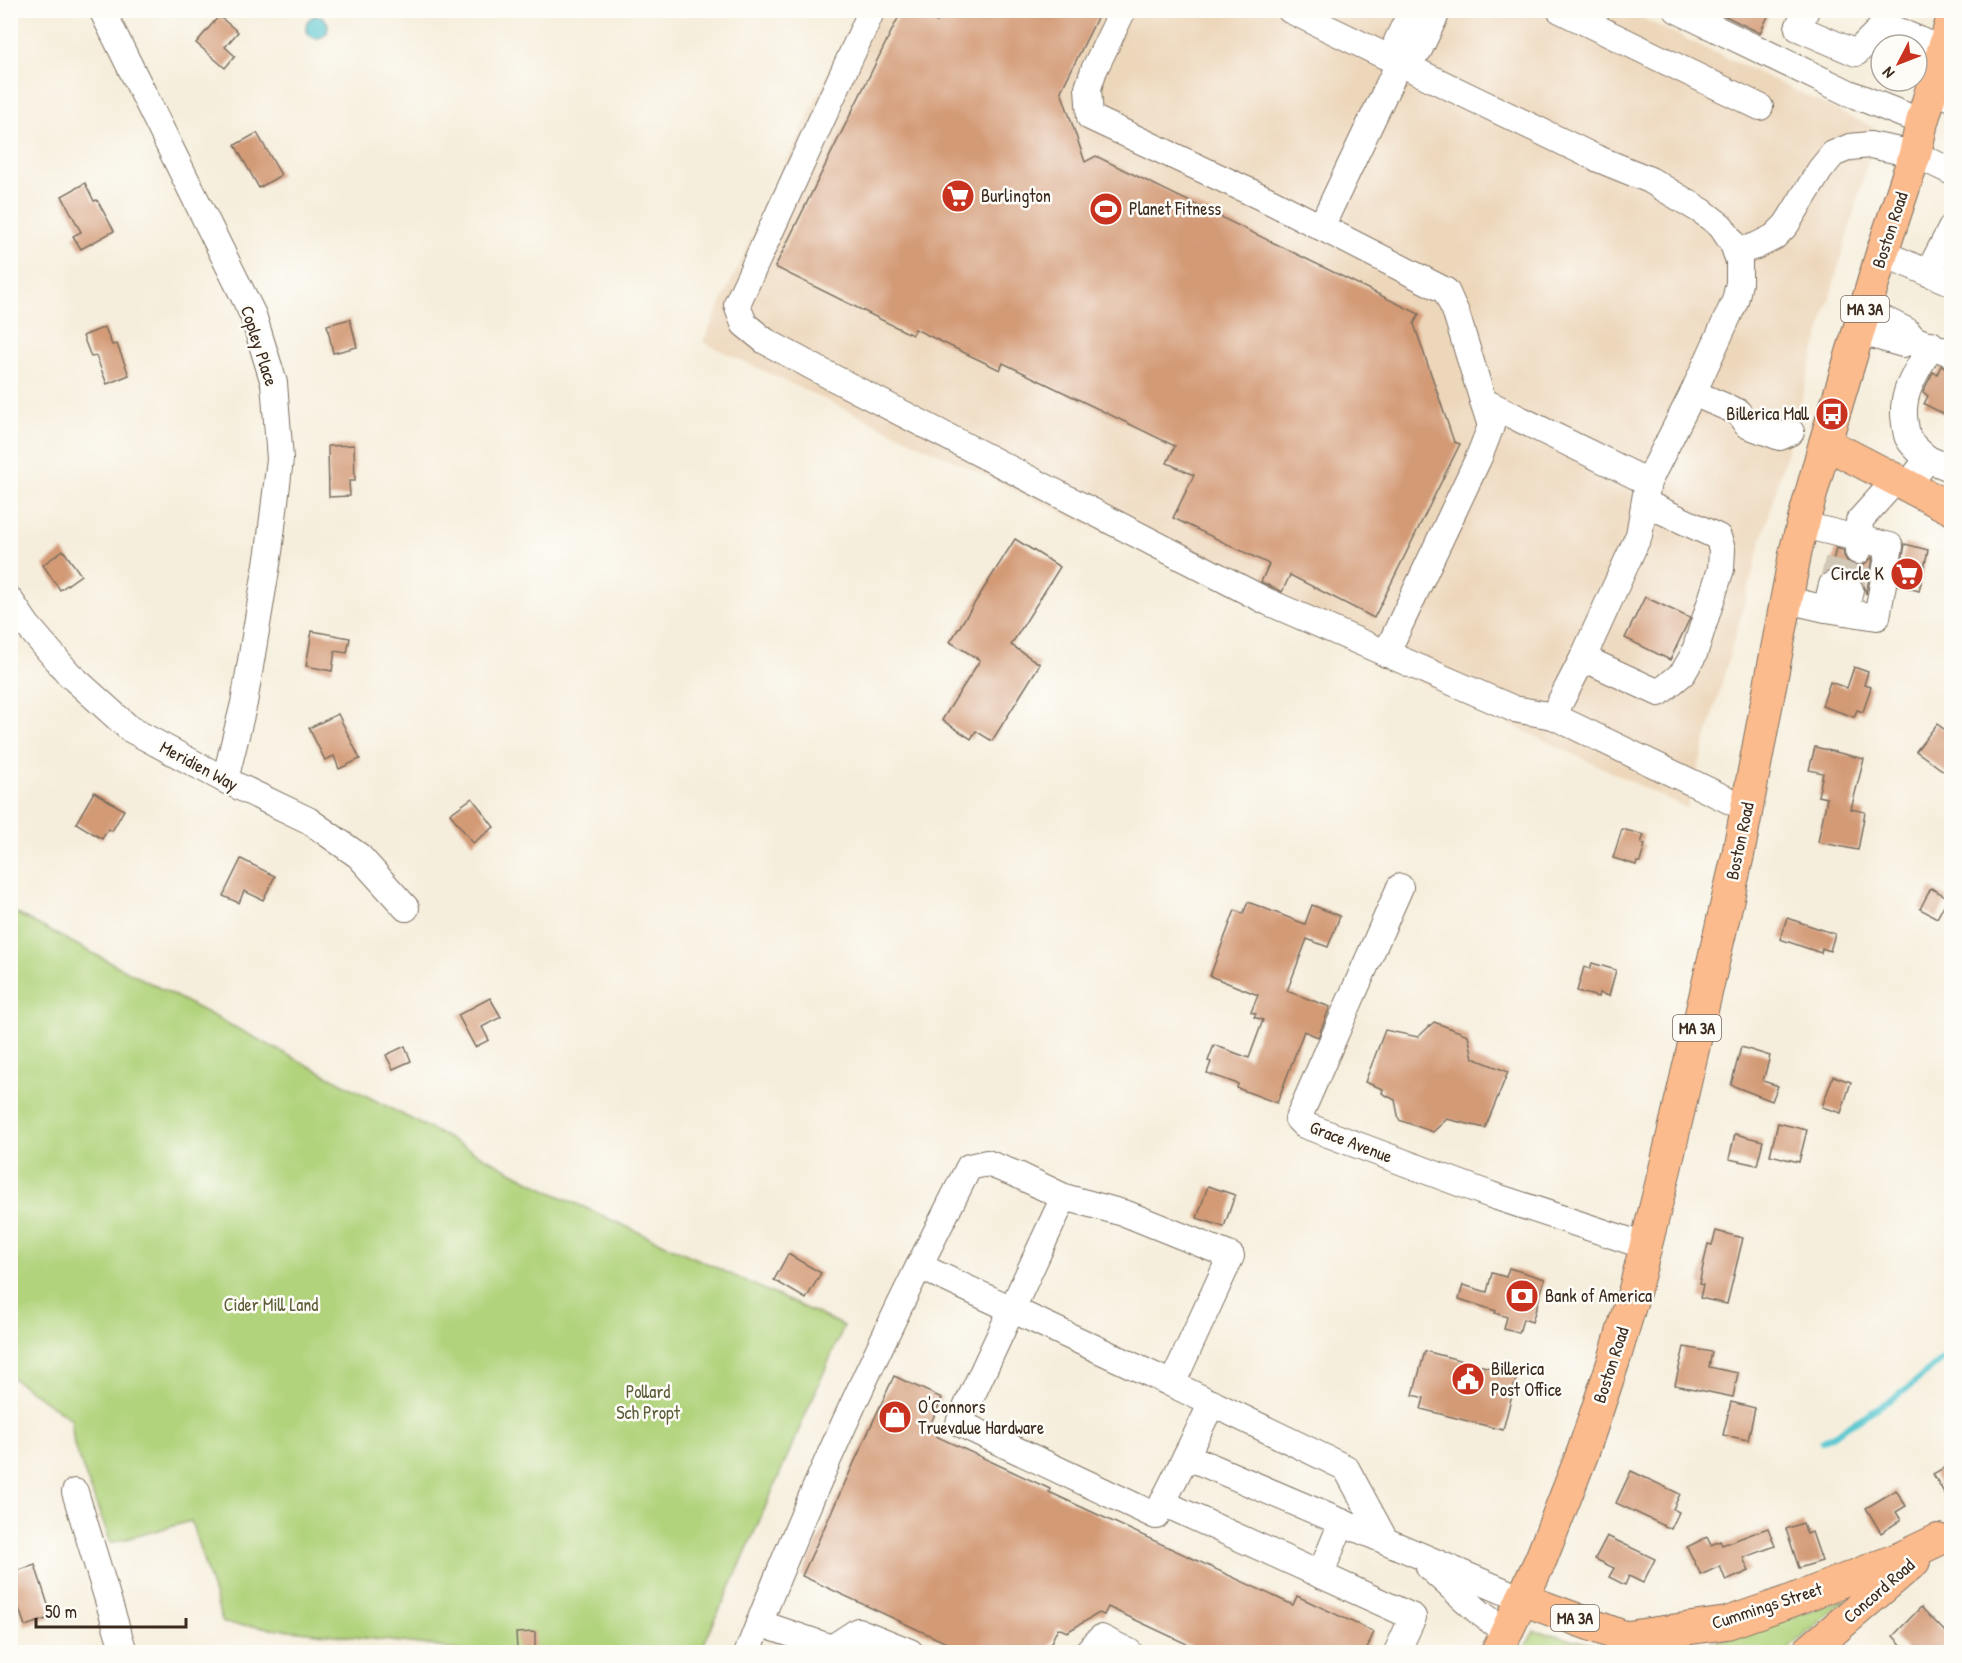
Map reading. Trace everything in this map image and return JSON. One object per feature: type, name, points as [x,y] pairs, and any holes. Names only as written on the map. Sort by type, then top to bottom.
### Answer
[{"type":"main road","name":"Boston Road","points":[[1502,1642],[1541,1559],[1614,1360],[1668,1158],[1747,809],[1803,525],[1882,253],[1915,154],[1922,122],[1942,95],[1952,20]]},
{"type":"main road","points":[[1825,443],[1952,509]]},
{"type":"main road","name":"Cummings Street","points":[[1522,1599],[1628,1637],[1727,1623],[1947,1541]]},
{"type":"main road","name":"Concord Road","points":[[1808,1653],[1947,1541]]},
{"type":"main road","name":"MA 3A","points":[[1628,1637],[1663,1653]]},
{"type":"street","name":"Copley Place","points":[[102,10],[252,315],[274,383],[280,459],[272,529],[244,703],[225,780]]},
{"type":"street","points":[[872,10],[736,304],[744,324],[765,341],[828,375],[1268,602],[1514,709],[1553,716],[1747,809]]},
{"type":"street","points":[[1124,10],[1094,70],[1088,88],[1090,117],[1321,227],[1446,291],[1456,313],[1491,426],[1386,654]]},
{"type":"street","points":[[1290,10],[1400,60],[1596,158],[1650,180],[1703,212],[1721,226],[1736,252],[1739,261],[1739,283],[1735,301],[1646,492],[1639,535],[1583,658],[1553,716]]},
{"type":"street","points":[[1560,10],[1760,107]]},
{"type":"street","points":[[1677,10],[1849,93],[1922,122]]},
{"type":"street","points":[[1806,10],[1798,28],[1856,53],[1887,18],[1947,52]]},
{"type":"street","points":[[1321,227],[1400,60],[1397,41],[1420,13]]},
{"type":"street","points":[[1736,252],[1774,237],[1786,225],[1820,170],[1833,154],[1850,147],[1870,146],[1915,154],[1952,172]]},
{"type":"street","points":[[1928,273],[1952,227]]},
{"type":"street","points":[[1882,253],[1952,283]]},
{"type":"street","points":[[1862,321],[1903,344],[1932,346],[1914,373],[1905,395],[1904,417],[1908,439],[1928,459],[1952,469]]},
{"type":"street","points":[[1693,393],[1738,412],[1747,425],[1780,437],[1791,432],[1825,443]]},
{"type":"street","points":[[1483,401],[1646,492],[1718,537],[1722,549],[1721,568],[1694,654],[1683,673],[1659,693],[1583,658]]},
{"type":"street","points":[[1851,543],[1859,521],[1928,459]]},
{"type":"street","points":[[1787,600],[1838,599],[1877,617],[1890,546],[1851,543],[1803,525]]},
{"type":"street","name":"Meridien Way","points":[[10,600],[27,625],[69,674],[130,729],[225,780],[308,820],[359,856],[405,908]]},
{"type":"street","name":"Grace Avenue","points":[[1400,887],[1298,1119],[1304,1125],[1491,1195],[1645,1246]]},
{"type":"street","points":[[748,1653],[869,1368],[969,1167],[987,1162],[1018,1174],[1064,1197],[1127,1214],[1231,1256],[1172,1384]]},
{"type":"street","points":[[1064,1197],[959,1423],[1156,1516],[1212,1403]]},
{"type":"street","points":[[918,1266],[1346,1468],[1385,1540]]},
{"type":"street","points":[[1186,1456],[1522,1599]]},
{"type":"street","points":[[75,1492],[124,1653]]},
{"type":"street","points":[[1163,1503],[1413,1617],[1397,1653]]},
{"type":"street","points":[[1320,1575],[1342,1522]]},
{"type":"street","points":[[1413,1552],[1479,1612],[1502,1642]]},
{"type":"street","points":[[759,1623],[832,1648],[858,1631],[910,1653]]},
{"type":"street","points":[[1087,1653],[1101,1638],[1129,1653]]},
{"type":"shaded area","name":"Billerica Mall","points":[[857,11],[1627,11],[1877,129],[1687,808],[703,342]]},
{"type":"green space","name":"Cider Mill Land","points":[[10,910],[553,1193],[844,1326],[700,1652],[464,1652],[429,1645],[223,1623],[191,1521],[111,1543],[74,1445],[71,1419],[11,1377]]},
{"type":"green space","points":[[1846,1599],[1785,1652],[1684,1652]]},
{"type":"green space","points":[[1534,1631],[1627,1652],[1522,1652]]},
{"type":"water","points":[[317,16],[325,19],[328,27],[325,35],[317,38],[309,35],[306,27],[309,19]]},
{"type":"building","points":[[902,10],[913,10],[937,22],[943,10],[1101,10],[1061,91],[1085,162],[1096,156],[1419,314],[1414,324],[1454,442],[1460,444],[1374,618],[1290,575],[1282,592],[1261,582],[1269,564],[1173,518],[1194,475],[1167,463],[1175,446],[1003,363],[1000,370],[915,329],[912,335],[775,267]]},
{"type":"building","points":[[1713,10],[1771,10],[1760,33]]},
{"type":"building","points":[[219,16],[238,32],[225,47],[235,56],[225,68],[196,43]]},
{"type":"building","points":[[257,133],[281,175],[259,188],[235,145]]},
{"type":"building","points":[[85,183],[114,231],[81,249],[73,236],[81,232],[62,196]]},
{"type":"building","points":[[350,319],[357,347],[333,353],[327,325]]},
{"type":"building","points":[[105,327],[112,345],[117,344],[129,375],[107,384],[96,356],[91,357],[83,336]]},
{"type":"building","points":[[1941,366],[1952,369],[1952,418],[1924,404],[1928,396],[1923,392],[1933,372],[1937,374]]},
{"type":"building","points":[[354,445],[355,481],[349,481],[350,496],[329,497],[328,446]]},
{"type":"building","points":[[1015,539],[1060,567],[1011,645],[1040,664],[992,741],[976,731],[971,739],[942,720],[980,660],[950,642]]},
{"type":"building","name":"Circle K","points":[[1905,544],[1928,550],[1919,591],[1898,585]]},
{"type":"building","points":[[1836,548],[1843,550],[1847,561],[1855,566],[1863,565],[1873,557],[1866,594],[1860,579],[1853,575],[1844,577],[1831,570]]},
{"type":"building","points":[[63,550],[81,575],[60,590],[43,565]]},
{"type":"building","points":[[1645,597],[1690,618],[1670,660],[1625,638]]},
{"type":"building","points":[[312,631],[350,638],[347,653],[335,651],[332,671],[306,666]]},
{"type":"building","points":[[1854,667],[1868,672],[1864,685],[1871,687],[1863,712],[1857,710],[1854,717],[1822,706],[1830,682],[1847,688]]},
{"type":"building","points":[[338,714],[360,759],[339,769],[334,756],[325,760],[309,728]]},
{"type":"building","points":[[1937,724],[1952,735],[1952,777],[1916,751]]},
{"type":"building","points":[[1815,747],[1864,759],[1851,809],[1865,812],[1858,850],[1818,842],[1827,798],[1818,796],[1823,773],[1809,770]]},
{"type":"building","points":[[94,792],[124,810],[112,831],[108,829],[102,839],[76,823]]},
{"type":"building","points":[[472,798],[494,827],[473,843],[450,814]]},
{"type":"building","points":[[1622,829],[1644,835],[1641,843],[1645,845],[1640,862],[1636,865],[1613,858]]},
{"type":"building","points":[[241,859],[275,876],[263,900],[244,891],[239,903],[223,896]]},
{"type":"building","points":[[1931,888],[1948,898],[1937,918],[1920,909]]},
{"type":"building","points":[[1248,902],[1305,924],[1312,905],[1340,916],[1328,947],[1307,939],[1287,991],[1330,1007],[1318,1037],[1304,1031],[1277,1103],[1237,1088],[1238,1084],[1207,1073],[1211,1062],[1208,1061],[1214,1045],[1249,1058],[1263,1020],[1254,1017],[1256,1014],[1251,1012],[1258,995],[1210,976],[1235,910],[1243,914]]},
{"type":"building","points":[[1787,918],[1835,934],[1830,951],[1822,948],[1821,953],[1780,939]]},
{"type":"building","points":[[1592,963],[1616,970],[1609,996],[1599,993],[1598,997],[1577,991],[1584,967],[1590,969]]},
{"type":"building","points":[[490,998],[501,1017],[482,1027],[489,1040],[475,1047],[458,1015]]},
{"type":"building","points":[[1434,1022],[1468,1035],[1473,1058],[1508,1072],[1485,1128],[1447,1119],[1433,1132],[1399,1120],[1395,1100],[1382,1093],[1383,1089],[1365,1082],[1385,1030],[1418,1037]]},
{"type":"building","points":[[405,1046],[411,1061],[393,1069],[386,1055]]},
{"type":"building","points":[[1741,1047],[1770,1056],[1763,1081],[1778,1086],[1772,1101],[1731,1085]]},
{"type":"building","points":[[1833,1076],[1851,1082],[1841,1113],[1822,1107]]},
{"type":"building","points":[[1778,1123],[1807,1130],[1799,1162],[1770,1155]]},
{"type":"building","points":[[1735,1134],[1763,1141],[1757,1165],[1729,1159]]},
{"type":"building","points":[[1208,1186],[1235,1195],[1224,1227],[1197,1218]]},
{"type":"building","points":[[1716,1231],[1743,1238],[1727,1304],[1700,1298],[1703,1285],[1699,1284],[1708,1244],[1712,1245]]},
{"type":"building","points":[[788,1254],[821,1273],[806,1299],[774,1280]]},
{"type":"building","points":[[1509,1268],[1545,1279],[1532,1322],[1523,1319],[1519,1333],[1504,1329],[1507,1317],[1459,1299],[1463,1285],[1487,1292],[1492,1273],[1506,1277]]},
{"type":"building","points":[[1684,1347],[1712,1352],[1709,1367],[1738,1373],[1733,1397],[1675,1385]]},
{"type":"building","points":[[1425,1351],[1517,1375],[1503,1430],[1421,1409],[1424,1398],[1413,1395]]},
{"type":"building","points":[[894,1376],[942,1398],[927,1432],[1050,1489],[1049,1492],[1293,1605],[1297,1596],[1374,1632],[1365,1653],[1206,1653],[1108,1607],[1104,1615],[1099,1613],[1067,1632],[1058,1628],[1046,1653],[968,1653],[802,1576]]},
{"type":"building","points":[[1731,1402],[1755,1408],[1748,1440],[1723,1435]]},
{"type":"building","points":[[1952,1463],[1952,1506],[1933,1474]]},
{"type":"building","points":[[1631,1471],[1680,1494],[1673,1509],[1679,1512],[1671,1529],[1616,1503]]},
{"type":"building","points":[[1896,1490],[1906,1506],[1896,1512],[1901,1520],[1881,1533],[1866,1508]]},
{"type":"building","points":[[1803,1523],[1807,1534],[1812,1532],[1822,1561],[1799,1568],[1786,1529]]},
{"type":"building","points":[[1768,1528],[1775,1546],[1743,1558],[1749,1571],[1726,1581],[1720,1566],[1701,1575],[1687,1547],[1707,1537],[1711,1545],[1720,1541],[1722,1545]]},
{"type":"building","points":[[1607,1536],[1655,1559],[1643,1583],[1629,1576],[1625,1585],[1609,1577],[1614,1568],[1595,1559]]},
{"type":"building","points":[[35,1565],[52,1617],[25,1626],[10,1582],[10,1573]]},
{"type":"building","points":[[1921,1607],[1952,1639],[1952,1653],[1909,1653],[1893,1636]]},
{"type":"building","points":[[535,1632],[535,1648],[517,1649],[516,1633]]},
{"type":"waterway","points":[[1822,1442],[1903,1392],[1952,1351]]},
{"type":"tunnel","points":[[1832,585],[1841,547]]},
{"type":"tunnel","points":[[1850,590],[1858,551]]},
{"type":"place","name":"Burlington","points":[[958,196]]},
{"type":"place","name":"Planet Fitness","points":[[1106,209]]},
{"type":"place","name":"Billerica Mall","points":[[1832,414]]},
{"type":"place","name":"Circle K","points":[[1907,574]]},
{"type":"place","name":"Bank of America","points":[[1522,1296]]},
{"type":"place","name":"Billerica Post Office","points":[[1468,1379]]},
{"type":"place","name":"O'Connors Truevalue Hardware","points":[[895,1417]]},
{"type":"park label","name":"Pollard Sch Propt","points":[[648,1402]]}]
